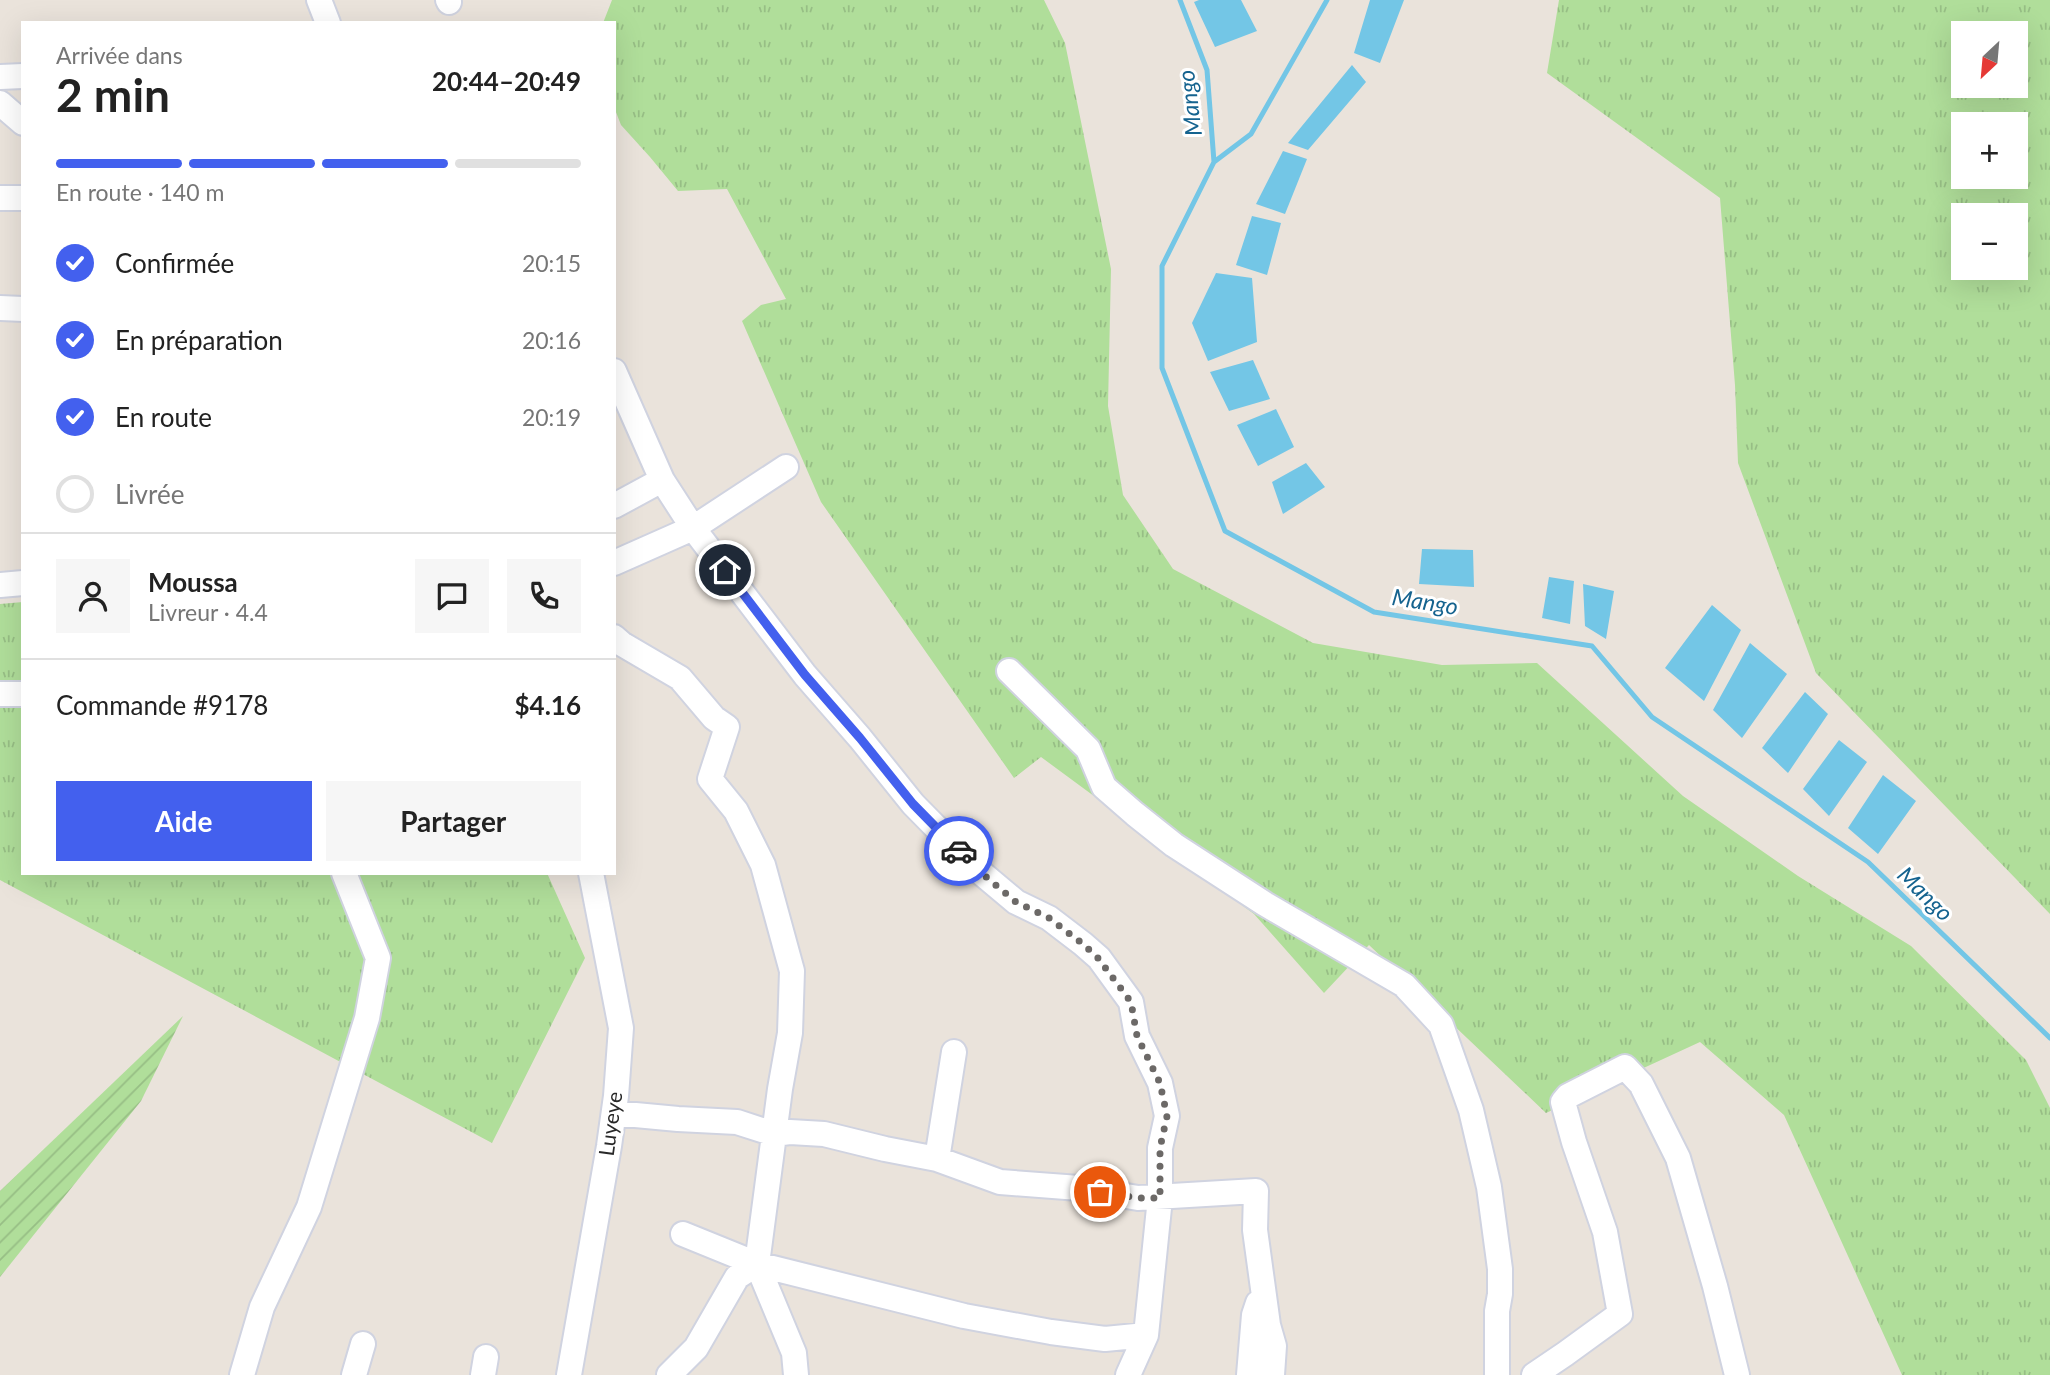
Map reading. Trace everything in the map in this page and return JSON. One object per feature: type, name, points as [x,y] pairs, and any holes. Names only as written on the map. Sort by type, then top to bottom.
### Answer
[{"type":"street","points":[[319,0],[327,21]]},
{"type":"street","points":[[0,77],[21,76]]},
{"type":"street","points":[[0,103],[21,121]]},
{"type":"street","points":[[0,198],[21,198]]},
{"type":"street","points":[[0,308],[21,309]]},
{"type":"street","points":[[616,376],[662,480],[693,528],[805,675],[913,804],[979,871],[1016,902],[1049,918],[1098,958],[1131,1002],[1137,1036],[1160,1083],[1167,1116],[1160,1148],[1160,1198],[1146,1335],[1128,1375]]},
{"type":"street","points":[[616,562],[693,528],[786,467]]},
{"type":"street","points":[[616,505],[662,480]]},
{"type":"street","points":[[0,586],[21,583]]},
{"type":"street","points":[[616,639],[680,678],[714,718],[727,727],[710,779],[736,811],[763,865],[792,971],[790,1033],[757,1264],[795,1364],[814,1375]]},
{"type":"street","points":[[1009,671],[1088,749],[1104,787],[1135,814],[1174,845],[1265,904],[1404,985],[1441,1025],[1471,1110],[1489,1187],[1500,1269],[1497,1375]]},
{"type":"street","points":[[0,694],[21,694]]},
{"type":"street","points":[[242,1375],[262,1307],[309,1207],[367,1018],[378,958],[346,875]]},
{"type":"street","name":"Luyeye","points":[[575,1374],[614,1113],[621,1028],[591,875]]},
{"type":"street","points":[[937,1159],[954,1052]]},
{"type":"street","points":[[1544,1372],[1620,1314],[1605,1232],[1563,1102],[1568,1096],[1625,1067],[1641,1084],[1678,1158],[1715,1286],[1737,1375]]},
{"type":"street","points":[[614,1113],[737,1122],[774,1134],[824,1134],[937,1159],[1000,1182],[1079,1188],[1138,1198],[1256,1191],[1255,1230],[1268,1325],[1274,1346],[1272,1374]]},
{"type":"street","points":[[683,1234],[757,1264],[964,1316],[1105,1339],[1146,1335]]},
{"type":"street","points":[[669,1375],[696,1348],[737,1277],[757,1264]]},
{"type":"street","points":[[354,1375],[363,1344]]},
{"type":"green space","points":[[612,0],[1044,0],[1065,43],[1111,269],[1108,406],[1123,495],[1173,569],[1313,643],[1442,665],[1537,663],[1683,796],[1798,876],[1911,946],[2026,1060],[2050,1108],[2050,1375],[1902,1375],[1784,1115],[1700,1042],[1546,1113],[1369,945],[1324,993],[1254,914],[1041,757],[1014,778],[821,502],[742,321],[761,305],[786,299],[727,189],[678,191],[621,125],[616,112],[616,21],[604,21]]},
{"type":"green space","points":[[1559,0],[2050,0],[2050,914],[1816,673],[1738,463],[1735,385],[1720,198],[1547,73]]},
{"type":"green space","points":[[21,602],[21,875],[548,875],[585,958],[492,1143],[0,880],[0,604]]},
{"type":"green space","points":[[183,1016],[141,1101],[0,1277],[0,1191]]},
{"type":"water","points":[[1241,0],[1257,31],[1215,47],[1194,2]]},
{"type":"water","points":[[1370,0],[1404,0],[1380,63],[1354,53]]},
{"type":"water","points":[[1352,65],[1366,82],[1308,150],[1288,143]]},
{"type":"water","points":[[1283,151],[1307,159],[1285,214],[1256,204]]},
{"type":"water","points":[[1252,216],[1281,223],[1267,275],[1236,265]]},
{"type":"water","points":[[1216,273],[1252,278],[1257,342],[1208,361],[1192,323]]},
{"type":"water","points":[[1253,360],[1270,399],[1229,411],[1210,372]]},
{"type":"water","points":[[1276,409],[1294,447],[1258,466],[1237,425]]},
{"type":"water","points":[[1306,463],[1325,487],[1283,514],[1272,482]]},
{"type":"water","points":[[1422,549],[1473,550],[1474,587],[1419,584]]},
{"type":"water","points":[[1549,577],[1574,581],[1570,624],[1542,618]]},
{"type":"water","points":[[1583,584],[1614,591],[1606,639],[1585,626]]},
{"type":"water","points":[[1712,605],[1741,630],[1704,701],[1665,668]]},
{"type":"water","points":[[1750,643],[1787,674],[1742,738],[1713,710]]},
{"type":"water","points":[[1805,692],[1828,714],[1788,773],[1762,748]]},
{"type":"water","points":[[1839,740],[1867,762],[1829,816],[1803,789]]},
{"type":"water","points":[[1883,775],[1916,801],[1878,854],[1848,828]]},
{"type":"waterway","name":"Mango","points":[[1180,0],[1207,70],[1214,162],[1162,266],[1162,368],[1225,531],[1374,612],[1592,646],[1652,717],[1868,862],[2050,1038]]},
{"type":"waterway","points":[[1214,162],[1251,134],[1327,0]]},
{"type":"way so far","points":[[959,851],[1016,902],[1049,918],[1083,944],[1098,958],[1131,1002],[1137,1036],[1160,1083],[1167,1116],[1160,1148],[1160,1198],[1138,1198],[1100,1192]]},
{"type":"route","points":[[725,570],[805,675],[913,804],[959,851]]}]
